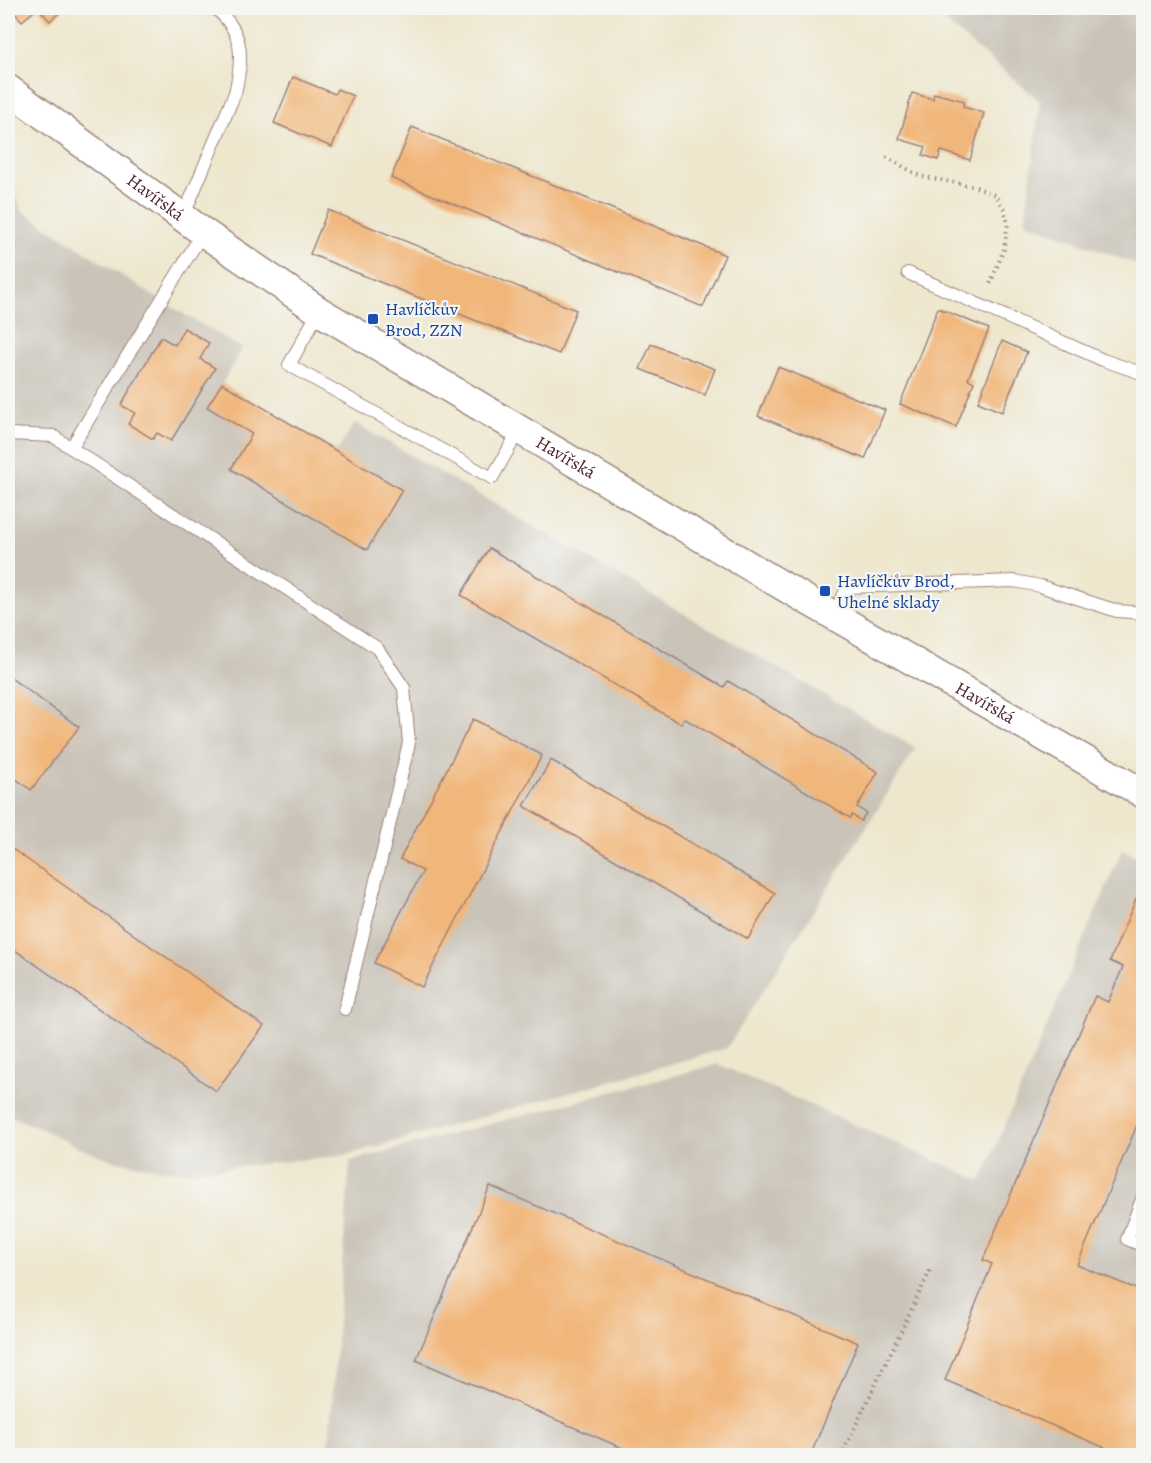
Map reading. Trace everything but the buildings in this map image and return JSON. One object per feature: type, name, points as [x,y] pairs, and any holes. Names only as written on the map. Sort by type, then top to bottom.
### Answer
[{"type":"street","name":"Havířská","points":[[8,89],[193,225],[319,311],[832,615],[1143,794]]},
{"type":"lane","points":[[72,448],[193,225],[240,73],[241,46],[234,27],[215,8]]},
{"type":"lane","points":[[908,273],[1103,360],[1143,374]]},
{"type":"lane","points":[[319,311],[289,365],[492,478],[520,429]]},
{"type":"lane","points":[[8,434],[53,436],[72,448],[377,648],[404,688],[409,743],[345,1009]]},
{"type":"lane","points":[[832,615],[848,587],[985,581],[1014,581],[1040,586],[1117,611],[1143,613]]},
{"type":"lane","points":[[1143,1194],[1127,1239],[1143,1246]]},
{"type":"path","points":[[886,157],[920,176],[949,180],[995,195],[1004,209],[1008,223],[1004,249],[982,305]]},
{"type":"path","points":[[841,1455],[931,1269]]},
{"type":"shaded area","points":[[928,8],[1143,8],[1143,267],[1025,222],[1040,101]]},
{"type":"shaded area","points":[[8,179],[22,211],[160,300],[242,348],[222,384],[337,451],[355,423],[916,748],[727,1048],[347,1155],[195,1171],[165,1170],[112,1160],[77,1147],[8,1115]]},
{"type":"shaded area","points":[[1122,850],[1143,858],[1143,1455],[328,1456],[350,1161],[718,1064],[981,1181]]},
{"type":"place","name":"Havlíčkův Brod, ZZN","points":[[373,319]]},
{"type":"place","name":"Havlíčkův Brod, Uhelné sklady","points":[[825,591]]}]
